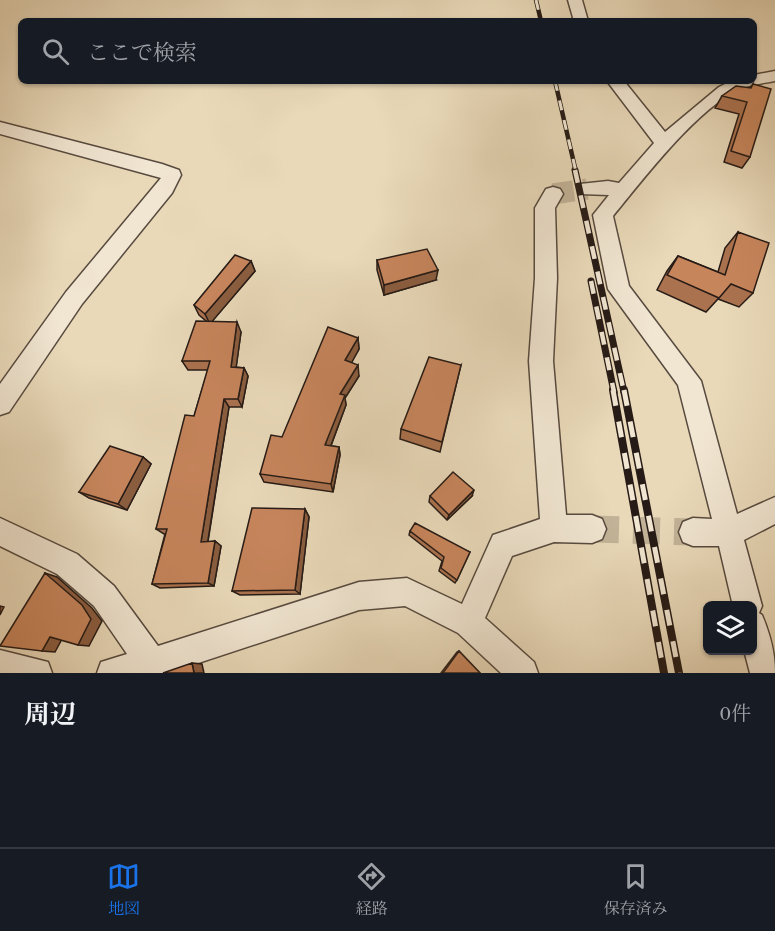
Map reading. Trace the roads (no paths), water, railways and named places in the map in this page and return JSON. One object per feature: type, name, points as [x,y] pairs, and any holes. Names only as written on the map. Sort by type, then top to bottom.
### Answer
[{"type":"street","points":[[574,0],[580,18]]},
{"type":"street","points":[[757,79],[775,76]]},
{"type":"street","points":[[617,84],[664,143]]},
{"type":"street","points":[[740,84],[722,90],[664,143],[603,215],[619,289],[689,381],[747,601]]},
{"type":"street","points":[[0,128],[172,175],[165,188],[74,298],[0,404]]},
{"type":"street","points":[[587,189],[608,188],[625,191]]},
{"type":"street","points":[[553,194],[545,208],[546,278],[541,361],[554,528]]},
{"type":"street","points":[[693,532],[729,533],[775,510]]},
{"type":"street","points":[[468,623],[503,544],[554,528],[592,529]]},
{"type":"street","points":[[0,532],[67,564],[104,596],[152,663]]},
{"type":"street","points":[[112,673],[152,663],[359,596],[407,592],[468,623],[523,673]]},
{"type":"street","points":[[757,641],[765,673]]},
{"type":"street","points":[[0,665],[37,673]]},
{"type":"tunnel","points":[[553,194],[587,189]]},
{"type":"tunnel","points":[[592,529],[693,532]]},
{"type":"railway","points":[[536,0],[540,18]]},
{"type":"railway","points":[[556,84],[576,172]]},
{"type":"railway","points":[[575,170],[624,392]]},
{"type":"railway","points":[[591,281],[614,392]]},
{"type":"railway","points":[[613,390],[664,673]]},
{"type":"railway","points":[[624,390],[679,673]]}]
